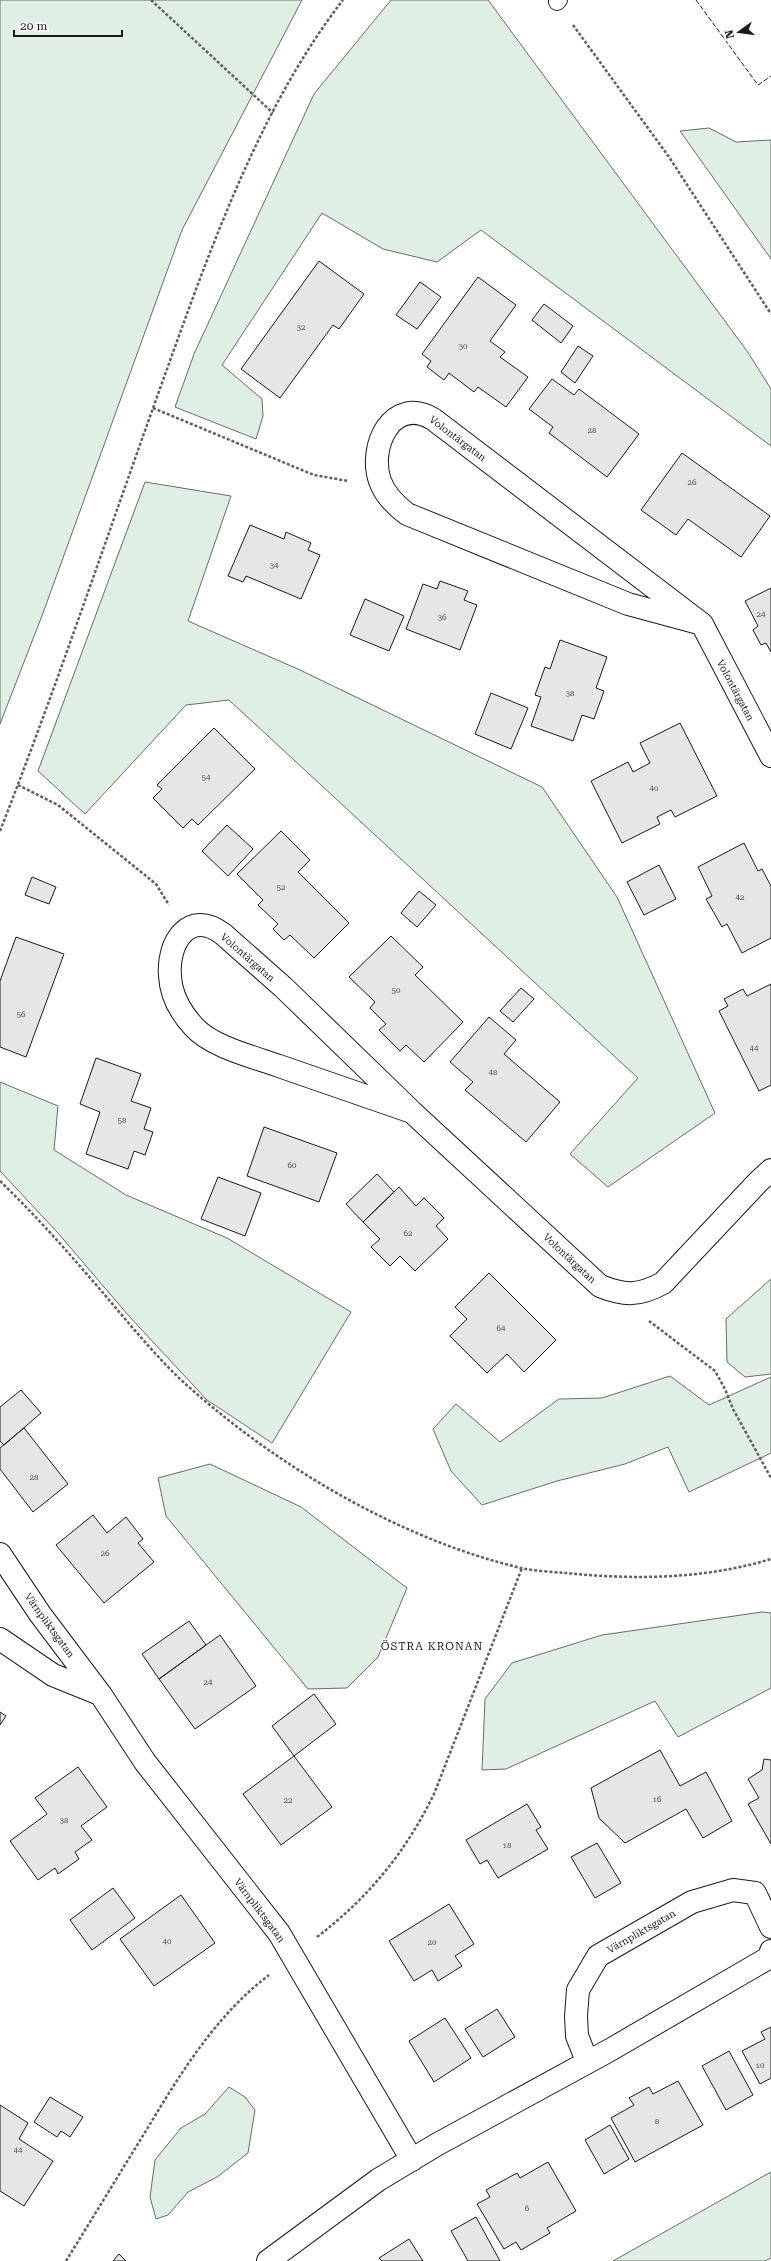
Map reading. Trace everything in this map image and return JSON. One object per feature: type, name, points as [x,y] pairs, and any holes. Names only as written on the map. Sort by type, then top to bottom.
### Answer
[{"type":"street","name":"Volontärgatan","points":[[702,624],[628,604],[407,514],[393,502],[383,487],[377,460],[383,434],[395,418],[402,414],[416,411],[423,413],[702,624],[771,756]]},
{"type":"street","name":"Volontärgatan","points":[[412,1112],[241,1052],[211,1040],[195,1028],[182,1013],[173,995],[170,975],[172,955],[176,942],[185,930],[199,925],[207,925],[223,934],[283,987],[412,1112],[600,1286],[617,1293],[634,1294],[647,1292],[663,1283],[771,1170]]},
{"type":"street","name":"Värnpliktsgatan","points":[[0,1554],[40,1614],[101,1695],[145,1762],[279,1933],[412,2160]]},
{"type":"street","points":[[0,1639],[53,1675],[101,1695]]},
{"type":"street","name":"Värnpliktsgatan","points":[[587,2061],[577,2036],[576,2016],[578,1990],[598,1956],[692,1902],[733,1890],[754,1893],[771,1927]]},
{"type":"street","points":[[268,2261],[378,2180],[587,2061],[610,2050],[770,1957],[771,1951]]},
{"type":"path","points":[[151,0],[273,113]]},
{"type":"path","points":[[0,831],[18,785],[184,320],[233,197],[273,113],[299,66],[343,0]]},
{"type":"path","points":[[558,1],[669,156],[771,314]]},
{"type":"path","points":[[153,408],[314,475],[383,487]]},
{"type":"path","points":[[18,785],[58,805],[156,884],[185,930]]},
{"type":"path","points":[[0,1181],[30,1211],[134,1331],[178,1377],[232,1424],[289,1464],[396,1524],[452,1547],[522,1568],[610,1578],[667,1577],[732,1569],[771,1559]]},
{"type":"path","points":[[634,1294],[649,1322],[715,1371],[725,1389],[733,1409],[771,1478]]},
{"type":"green space","points":[[0,0],[302,0],[182,230],[43,613],[0,724]]},
{"type":"green space","points":[[391,0],[488,0],[747,351],[771,389],[771,446],[481,230],[437,262],[383,249],[322,213],[222,365],[262,399],[263,416],[256,439],[175,407],[194,354],[314,94]]},
{"type":"green space","points":[[709,128],[736,142],[771,140],[771,259],[680,131]]},
{"type":"green space","points":[[145,482],[231,496],[188,621],[300,670],[542,787],[617,897],[715,1113],[608,1187],[570,1154],[638,1078],[229,700],[186,705],[85,814],[38,771]]},
{"type":"green space","points":[[0,1082],[58,1106],[54,1150],[126,1195],[227,1238],[351,1312],[272,1443],[207,1400],[128,1315],[58,1233],[0,1171]]},
{"type":"green space","points":[[771,1279],[771,1374],[745,1377],[727,1362],[726,1319]]},
{"type":"green space","points":[[670,1376],[709,1405],[771,1377],[771,1453],[689,1492],[668,1447],[625,1464],[557,1481],[482,1505],[451,1471],[433,1429],[456,1404],[500,1442],[559,1399],[602,1398]]},
{"type":"green space","points":[[210,1464],[301,1507],[407,1588],[378,1657],[347,1688],[308,1689],[166,1516],[158,1478]]},
{"type":"green space","points":[[762,1612],[771,1613],[771,1688],[678,1737],[655,1701],[506,1769],[482,1770],[485,1699],[512,1663],[602,1635]]},
{"type":"green space","points":[[229,2087],[245,2097],[255,2110],[248,2153],[217,2177],[188,2192],[168,2215],[156,2219],[150,2197],[155,2160],[181,2128],[205,2114]]},
{"type":"green space","points":[[771,2172],[771,2258],[765,2261],[613,2261]]},
{"type":"building","points":[[319,261],[364,294],[339,329],[333,325],[280,398],[241,369]]},
{"type":"building","points":[[478,277],[516,305],[490,341],[505,352],[500,357],[528,377],[506,407],[478,387],[474,392],[449,373],[444,380],[427,367],[431,361],[422,354]]},
{"type":"building","points":[[420,282],[441,297],[417,329],[396,315]]},
{"type":"building","points":[[544,304],[573,326],[561,343],[532,320]]},
{"type":"building","points":[[578,346],[593,356],[575,383],[561,372]]},
{"type":"building","points":[[552,379],[574,395],[579,389],[639,434],[607,477],[549,433],[553,427],[529,409]]},
{"type":"building","points":[[682,453],[770,516],[741,557],[688,519],[676,535],[641,510]]},
{"type":"building","points":[[250,525],[284,539],[286,532],[311,543],[308,550],[320,555],[301,599],[246,576],[243,582],[228,576]]},
{"type":"building","points":[[440,581],[468,591],[464,600],[477,605],[460,650],[406,629],[423,584],[437,589]]},
{"type":"building","points":[[771,588],[771,652],[766,643],[761,645],[753,630],[758,626],[745,601]]},
{"type":"building","points":[[365,599],[404,616],[389,651],[350,635]]},
{"type":"building","points":[[560,640],[607,657],[596,688],[604,691],[594,719],[582,715],[573,741],[531,726],[541,697],[535,695],[545,667],[550,669]]},
{"type":"building","points":[[491,693],[528,708],[511,749],[475,734]]},
{"type":"building","points":[[680,723],[717,796],[675,817],[671,810],[657,817],[660,824],[622,843],[591,781],[628,762],[633,772],[650,763],[640,743]]},
{"type":"building","points":[[214,728],[255,769],[198,825],[192,819],[183,828],[153,798],[162,789],[157,785]]},
{"type":"building","points":[[227,825],[253,849],[228,876],[202,851]]},
{"type":"building","points":[[281,831],[310,860],[298,872],[349,923],[314,958],[290,935],[284,940],[273,929],[278,924],[258,905],[263,900],[237,874]]},
{"type":"building","points":[[744,843],[758,871],[762,869],[771,886],[771,938],[742,953],[727,924],[722,927],[706,899],[712,896],[698,867]]},
{"type":"building","points":[[659,865],[676,899],[644,915],[627,882]]},
{"type":"building","points":[[32,877],[56,887],[49,904],[25,895]]},
{"type":"building","points":[[419,891],[436,905],[417,927],[401,913]]},
{"type":"building","points":[[391,936],[423,967],[415,975],[463,1022],[424,1062],[406,1045],[400,1051],[379,1030],[386,1024],[370,1008],[375,1002],[349,977]]},
{"type":"building","points":[[16,937],[64,954],[26,1057],[0,1047],[0,981]]},
{"type":"building","points":[[771,984],[771,1085],[759,1091],[719,1011],[728,1006],[724,999],[743,989],[747,996]]},
{"type":"building","points":[[521,988],[534,999],[513,1022],[500,1011]]},
{"type":"building","points":[[489,1017],[516,1040],[504,1054],[560,1102],[526,1142],[465,1090],[473,1082],[450,1062]]},
{"type":"building","points":[[96,1058],[141,1074],[131,1101],[151,1108],[144,1129],[153,1132],[145,1155],[134,1151],[128,1169],[86,1154],[100,1112],[80,1104]]},
{"type":"building","points":[[264,1127],[337,1153],[319,1202],[247,1176]]},
{"type":"building","points":[[377,1174],[394,1192],[363,1222],[346,1204]]},
{"type":"building","points":[[218,1177],[261,1193],[245,1236],[201,1219]]},
{"type":"building","points":[[399,1187],[416,1206],[424,1198],[444,1218],[436,1226],[448,1239],[415,1271],[400,1256],[390,1266],[371,1247],[380,1239],[363,1222]]},
{"type":"building","points":[[489,1273],[556,1340],[524,1372],[507,1354],[487,1373],[450,1336],[467,1319],[455,1307]]},
{"type":"building","points":[[21,1390],[41,1413],[4,1445],[0,1441],[0,1407]]},
{"type":"building","points":[[24,1428],[68,1484],[33,1512],[0,1469],[0,1448]]},
{"type":"building","points":[[93,1515],[107,1533],[126,1517],[143,1539],[138,1543],[154,1562],[104,1603],[56,1545]]},
{"type":"building","points":[[189,1621],[206,1645],[159,1679],[142,1654]]},
{"type":"building","points":[[220,1635],[256,1686],[195,1729],[159,1679]]},
{"type":"building","points":[[314,1694],[336,1724],[294,1756],[272,1726]]},
{"type":"building","points":[[0,1712],[6,1716],[0,1725]]},
{"type":"building","points":[[660,1750],[680,1786],[706,1772],[732,1821],[703,1838],[686,1809],[625,1843],[599,1818],[591,1788]]},
{"type":"building","points":[[294,1756],[332,1807],[281,1845],[243,1794]]},
{"type":"building","points":[[764,1759],[771,1760],[771,1844],[748,1804],[759,1798],[748,1779],[762,1770]]},
{"type":"building","points":[[78,1767],[107,1807],[81,1826],[92,1840],[75,1852],[79,1859],[58,1874],[55,1868],[38,1880],[10,1841],[47,1814],[35,1798]]},
{"type":"building","points":[[527,1804],[541,1827],[536,1830],[548,1849],[498,1878],[487,1860],[480,1864],[466,1840]]},
{"type":"building","points":[[597,1843],[621,1883],[595,1898],[571,1857]]},
{"type":"building","points":[[113,1888],[135,1918],[92,1950],[70,1920]]},
{"type":"building","points":[[181,1895],[215,1943],[154,1986],[120,1939]]},
{"type":"building","points":[[449,1904],[474,1944],[455,1956],[462,1966],[438,1981],[432,1970],[414,1981],[389,1941]]},
{"type":"building","points":[[497,2009],[515,2037],[483,2057],[465,2029]]},
{"type":"building","points":[[445,2018],[471,2058],[434,2082],[409,2041]]},
{"type":"building","points":[[771,2027],[771,2078],[760,2084],[742,2051],[765,2039],[761,2032]]},
{"type":"building","points":[[729,2051],[753,2095],[726,2110],[702,2066]]},
{"type":"building","points":[[678,2081],[703,2125],[635,2162],[611,2118],[634,2105],[629,2098],[649,2087],[653,2094]]},
{"type":"building","points":[[50,2097],[83,2117],[70,2137],[61,2131],[57,2137],[34,2122]]},
{"type":"building","points":[[0,2105],[28,2123],[19,2139],[53,2161],[24,2206],[0,2191]]},
{"type":"building","points":[[610,2125],[629,2159],[604,2174],[585,2140]]},
{"type":"building","points":[[548,2162],[576,2211],[547,2228],[550,2233],[521,2250],[516,2242],[504,2249],[477,2204],[490,2197],[486,2190],[517,2173],[520,2178]]},
{"type":"building","points":[[476,2217],[500,2261],[468,2261],[451,2231]]},
{"type":"building","points":[[409,2239],[423,2261],[382,2261],[379,2258]]},
{"type":"building","points":[[119,2254],[126,2261],[113,2261]]},
{"type":"fence","points":[[696,0],[758,85],[771,76]]},
{"type":"district","name":"ÖSTRA KRONAN","points":[[432,1646]]}]
